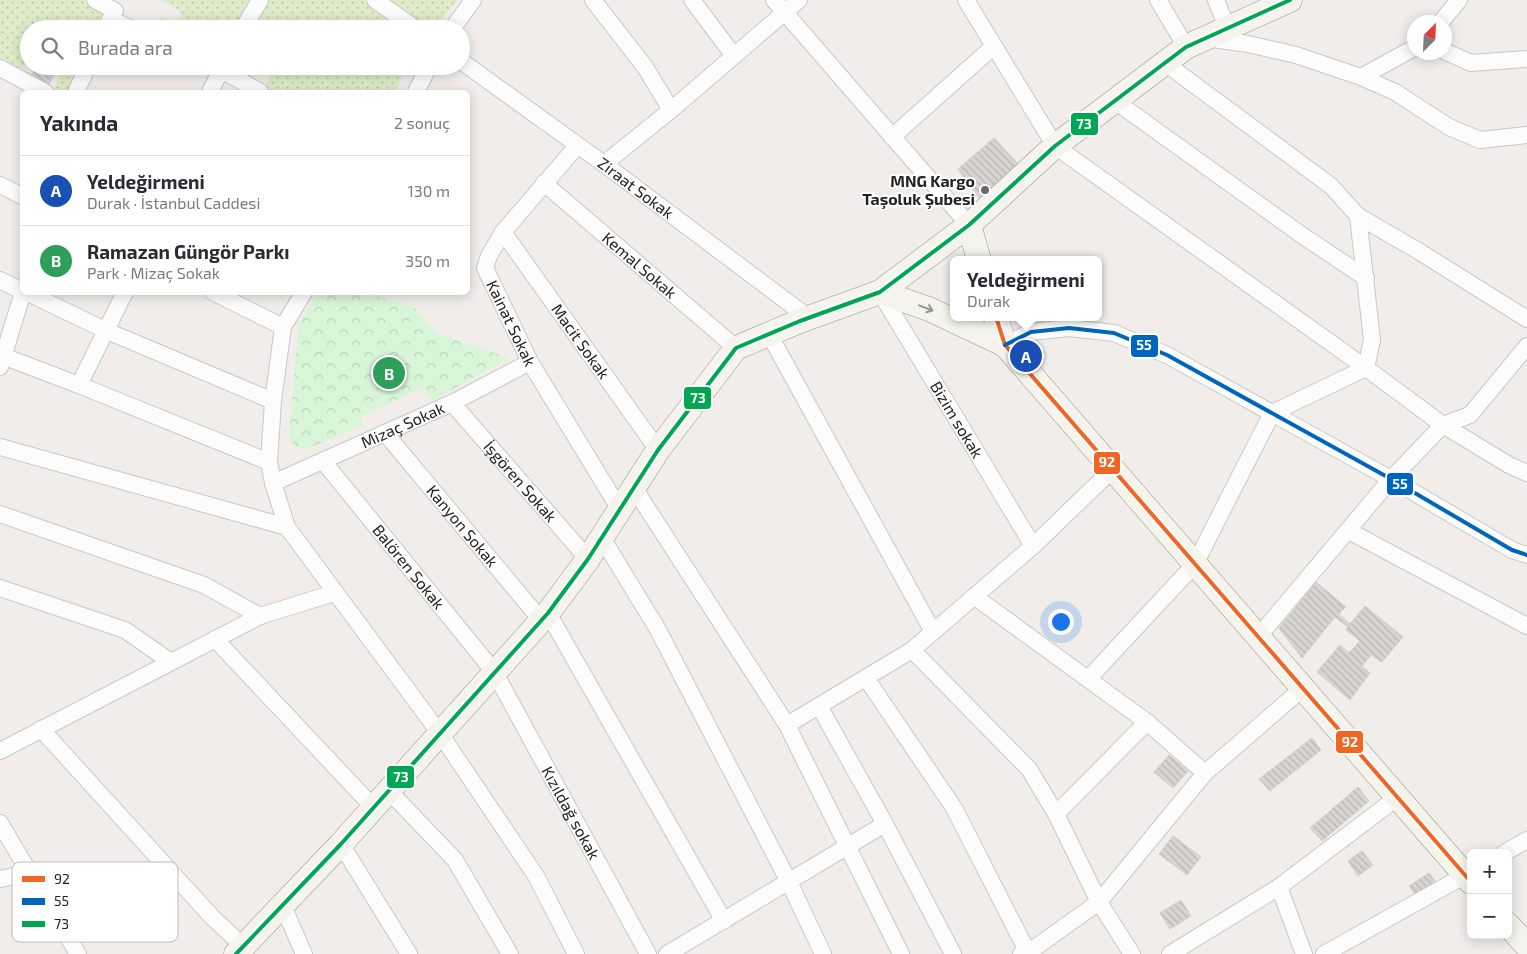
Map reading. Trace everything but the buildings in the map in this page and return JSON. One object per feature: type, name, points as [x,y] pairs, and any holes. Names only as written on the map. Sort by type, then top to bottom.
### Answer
[{"type":"street","points":[[95,0],[113,15]]},
{"type":"street","points":[[248,20],[260,0]]},
{"type":"street","points":[[375,0],[403,20]]},
{"type":"street","points":[[459,20],[473,0]]},
{"type":"street","points":[[593,0],[645,66],[671,110]]},
{"type":"street","points":[[692,0],[734,56]]},
{"type":"street","points":[[604,164],[734,56],[779,6],[799,0]]},
{"type":"street","points":[[966,0],[1055,146],[1366,368],[1443,426],[1509,465],[1527,473]]},
{"type":"street","points":[[1158,0],[1196,42],[1248,44],[1296,56],[1361,77],[1395,92],[1449,127],[1480,140],[1527,135]]},
{"type":"street","points":[[1216,0],[1227,28]]},
{"type":"street","points":[[178,880],[239,950],[382,800],[544,616],[588,559],[658,450],[736,348],[809,318],[880,292],[969,225],[1055,146],[1165,62],[1196,42],[1290,0]]},
{"type":"street","points":[[1447,15],[1459,0]]},
{"type":"street","points":[[779,6],[969,225],[978,256]]},
{"type":"street","points":[[892,137],[994,46]]},
{"type":"street","points":[[1361,77],[1407,52]]},
{"type":"street","points":[[1452,55],[1471,63],[1527,59]]},
{"type":"street","points":[[1165,62],[1331,186],[1358,216],[1420,252],[1527,319]]},
{"type":"street","points":[[0,68],[41,90]]},
{"type":"street","name":"Ziraat Sokak","points":[[470,68],[576,146],[604,164],[809,318]]},
{"type":"street","points":[[77,90],[84,75]]},
{"type":"street","points":[[211,90],[216,75]]},
{"type":"street","points":[[231,75],[257,90]]},
{"type":"street","points":[[417,90],[424,75]]},
{"type":"street","points":[[1115,101],[1303,236],[1366,278]]},
{"type":"street","name":"Kainat Sokak","points":[[576,146],[503,232],[489,256],[485,268],[530,362],[620,510]]},
{"type":"street","name":"Kemal Sokak","points":[[544,183],[736,348]]},
{"type":"street","points":[[0,185],[20,195]]},
{"type":"street","points":[[1358,216],[1372,340],[1366,368]]},
{"type":"street","name":"Macit Sokak","points":[[503,232],[658,450]]},
{"type":"street","points":[[0,280],[20,290]]},
{"type":"street","points":[[880,292],[929,309],[950,319]]},
{"type":"street","name":"Bizim sokak","points":[[880,292],[1033,546]]},
{"type":"street","points":[[22,295],[1,360],[79,385],[269,462]]},
{"type":"street","points":[[32,295],[107,330],[273,401]]},
{"type":"street","points":[[79,385],[124,295]]},
{"type":"street","points":[[219,295],[283,328]]},
{"type":"street","points":[[302,295],[283,328],[273,401],[269,462],[273,484],[288,527],[334,592],[441,734],[536,876],[576,954]]},
{"type":"street","points":[[954,321],[1005,345]]},
{"type":"street","points":[[997,321],[1005,345],[1258,637],[1467,874]]},
{"type":"street","points":[[1005,345],[1031,332],[1069,328],[1114,333],[1167,355],[1391,479],[1512,550],[1527,555]]},
{"type":"street","points":[[769,334],[933,632]]},
{"type":"street","points":[[1258,637],[1391,479],[1443,426],[1470,414],[1525,353]]},
{"type":"street","name":"Mizaç Sokak","points":[[273,484],[452,403],[530,362]]},
{"type":"street","points":[[1088,679],[1195,564],[1272,413],[1366,368]]},
{"type":"street","name":"İşgören Sokak","points":[[452,403],[588,559]]},
{"type":"street","name":"Kanyon Sokak","points":[[385,433],[544,616],[724,921]]},
{"type":"street","points":[[0,447],[288,527]]},
{"type":"street","name":"Balören Sokak","points":[[323,461],[495,673]]},
{"type":"street","points":[[787,725],[912,650],[1033,546],[1113,469]]},
{"type":"street","points":[[634,488],[787,725],[901,954]]},
{"type":"street","points":[[0,514],[204,585],[260,616]]},
{"type":"street","points":[[1349,531],[1527,626]]},
{"type":"street","points":[[602,538],[657,628],[789,882],[823,954]]},
{"type":"street","points":[[0,588],[126,630],[171,662]]},
{"type":"street","points":[[0,751],[260,616],[334,592]]},
{"type":"street","points":[[975,596],[1147,722],[1205,773]]},
{"type":"street","points":[[215,639],[382,800],[455,860],[510,954]]},
{"type":"street","points":[[912,650],[1029,769],[1056,814],[1099,902],[1132,954]]},
{"type":"street","name":"Kızıldağ sokak","points":[[495,673],[648,954]]},
{"type":"street","points":[[866,678],[954,808],[1031,951],[1099,902],[1205,773],[1303,688]]},
{"type":"street","points":[[819,706],[885,824],[953,954]]},
{"type":"street","points":[[1056,814],[1147,722]]},
{"type":"street","points":[[41,729],[162,862]]},
{"type":"street","points":[[1170,954],[1279,886],[1398,797]]},
{"type":"street","points":[[0,823],[23,862]]},
{"type":"street","points":[[668,954],[885,824]]},
{"type":"street","points":[[1511,849],[1527,840]]},
{"type":"street","points":[[341,844],[409,954]]},
{"type":"street","points":[[1324,954],[1467,877]]},
{"type":"street","points":[[1279,886],[1304,954]]},
{"type":"street","points":[[283,906],[304,954]]},
{"type":"street","points":[[1512,929],[1527,946]]},
{"type":"street","points":[[71,942],[78,954]]},
{"type":"green space","points":[[0,0],[111,0],[101,20],[20,20],[20,73],[14,82],[0,75]]},
{"type":"green space","points":[[161,0],[458,0],[441,20],[178,20],[181,16],[179,10]]},
{"type":"green space","points":[[60,75],[77,75],[71,90],[54,90]]},
{"type":"green space","points":[[271,75],[404,75],[396,90],[263,90]]},
{"type":"green space","points":[[318,295],[373,295],[415,308],[435,333],[509,358],[432,401],[423,388],[362,416],[363,425],[307,449],[295,447],[289,436],[299,321]]},
{"type":"transit line","name":"73","points":[[236,954],[341,844],[548,613],[588,559],[658,450],[736,348],[800,321],[880,292],[969,225],[1055,146],[1186,47],[1290,0]]},
{"type":"transit line","name":"92","points":[[997,321],[1005,345],[1467,877]]},
{"type":"transit line","name":"55","points":[[1005,345],[1031,332],[1069,328],[1114,333],[1167,355],[1391,479],[1512,550],[1527,555]]},
{"type":"place","name":"MNG Kargo Taşoluk Şubesi","points":[[985,190]]},
{"type":"place","name":"Yeldeğirmeni","points":[[1026,356]]},
{"type":"place","name":"Ramazan Güngör Parkı","points":[[389,373]]}]
